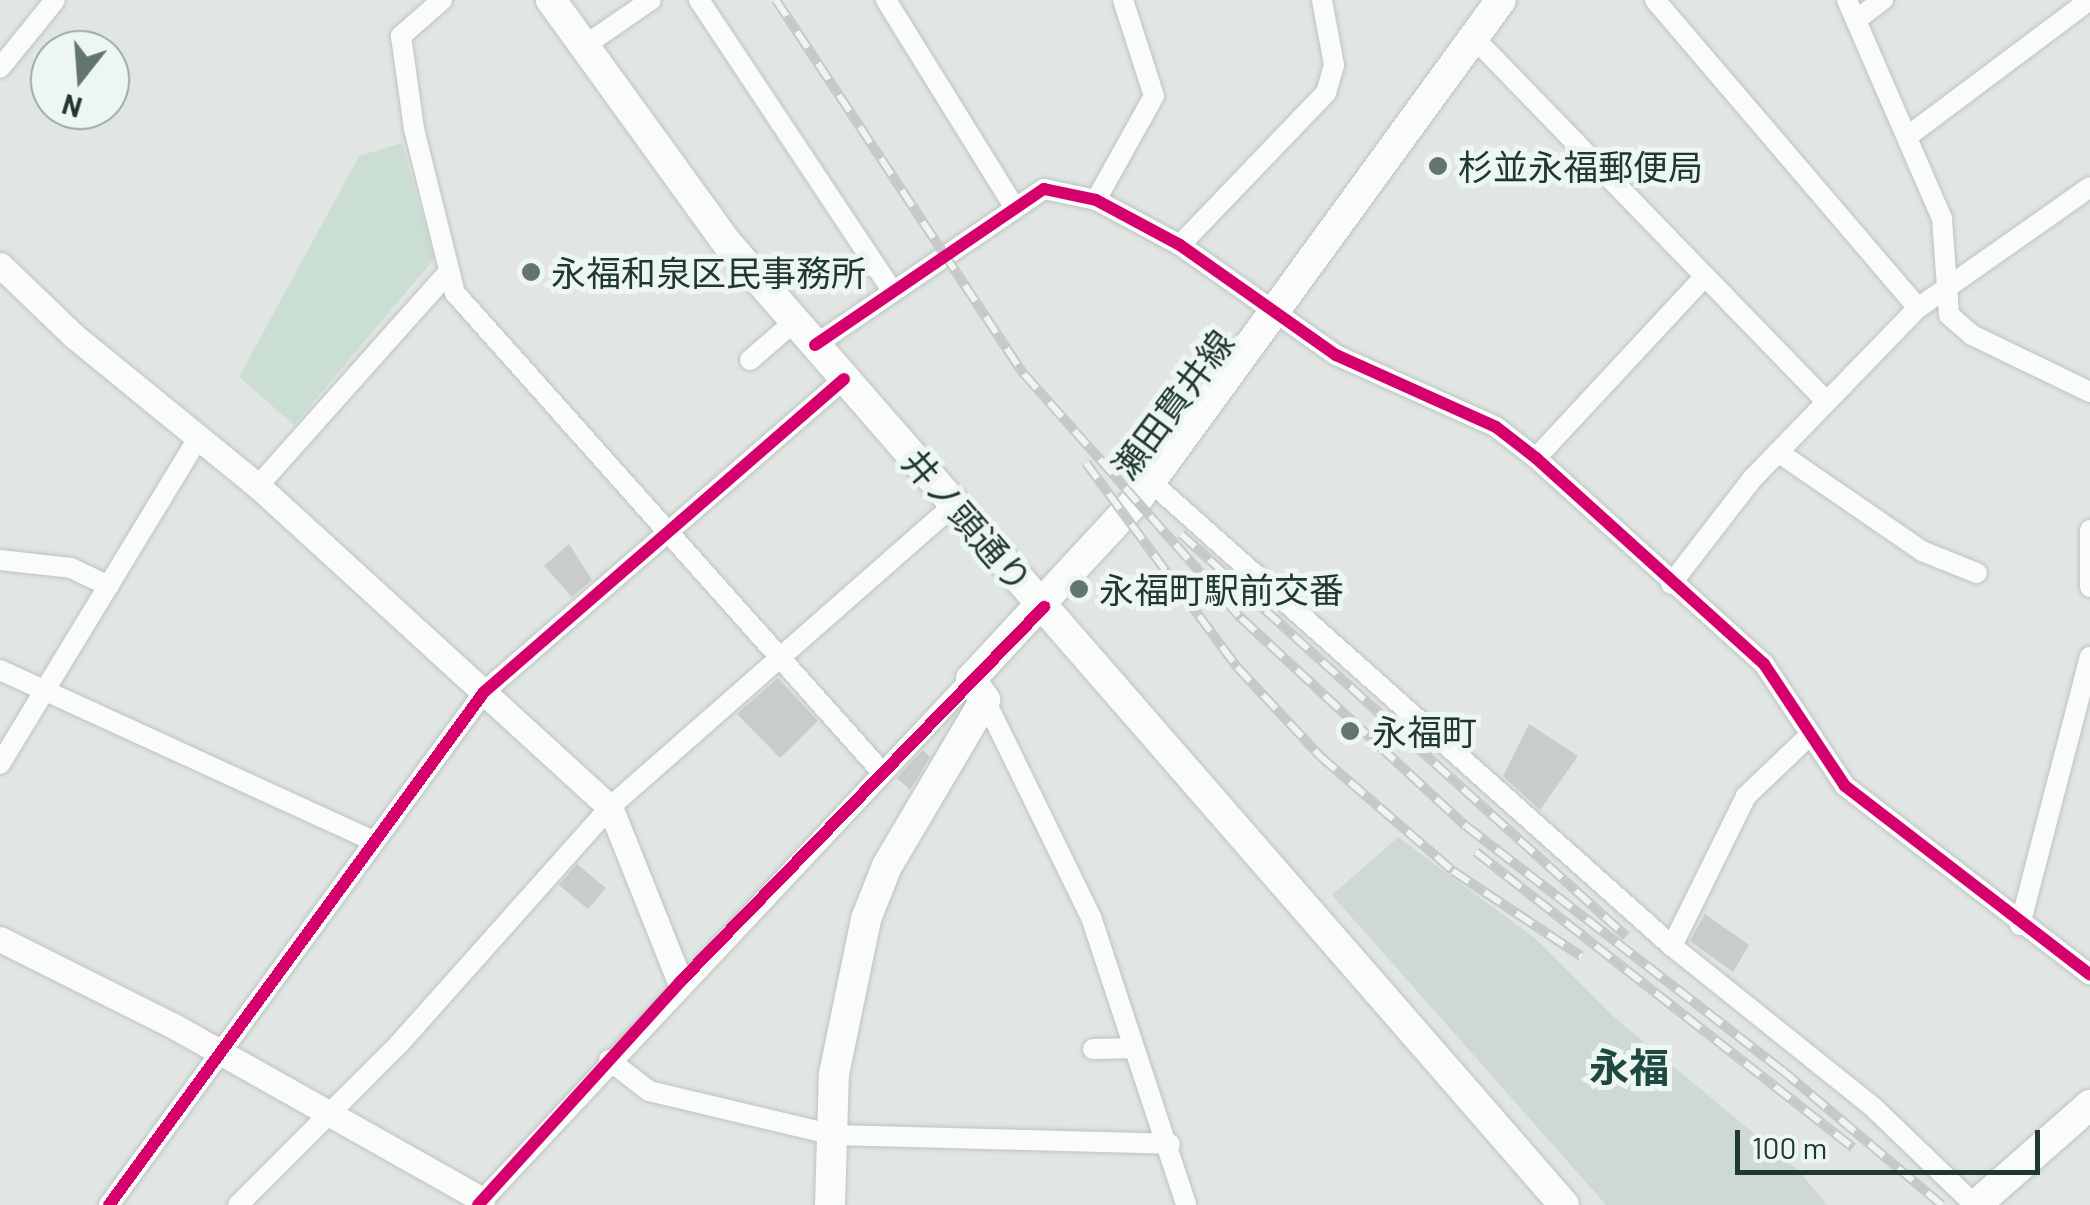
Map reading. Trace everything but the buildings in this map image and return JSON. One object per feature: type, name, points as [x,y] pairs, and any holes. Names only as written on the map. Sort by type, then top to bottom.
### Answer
[{"type":"main road","name":"井ノ頭通り","points":[[550,0],[726,243],[1564,1205]]},
{"type":"main road","name":"瀬田貫井線","points":[[830,1205],[834,1074],[866,919],[887,866],[978,690],[1151,482],[1276,316],[1501,0]]},
{"type":"main road","points":[[1976,1205],[2090,1105]]},
{"type":"street","points":[[0,68],[55,0]]},
{"type":"street","points":[[442,0],[401,36],[446,275],[468,312],[881,771]]},
{"type":"street","points":[[584,46],[652,0]]},
{"type":"street","points":[[700,0],[891,289]]},
{"type":"street","points":[[1096,200],[1154,96],[1122,0]]},
{"type":"street","points":[[1180,246],[1326,93],[1334,65],[1322,0]]},
{"type":"street","points":[[1655,0],[1918,308]]},
{"type":"street","points":[[1883,0],[1852,10],[1942,219],[1949,315],[1958,326],[2090,392]]},
{"type":"street","points":[[1908,136],[2090,0]]},
{"type":"street","points":[[889,1],[1014,208]]},
{"type":"street","points":[[1476,40],[1824,399]]},
{"type":"street","points":[[1671,584],[1824,399],[1918,308],[1948,283],[2090,187]]},
{"type":"street","points":[[816,346],[891,289],[1044,188],[1096,200],[1180,246],[1336,355],[1496,427],[1536,458],[1764,664],[1845,786],[2090,976]]},
{"type":"street","points":[[0,265],[258,486],[610,807],[680,982]]},
{"type":"street","points":[[258,486],[446,275]]},
{"type":"street","points":[[1536,458],[1704,276]]},
{"type":"street","points":[[750,360],[795,321]]},
{"type":"street","points":[[109,1205],[484,692],[844,379]]},
{"type":"street","points":[[0,764],[198,438]]},
{"type":"street","points":[[1778,452],[1922,550],[1978,573]]},
{"type":"street","points":[[1151,482],[1672,946],[1874,1106],[1976,1205]]},
{"type":"street","points":[[238,1205],[399,1044],[610,807],[954,505]]},
{"type":"street","points":[[2090,530],[2090,588]]},
{"type":"street","points":[[0,560],[71,568],[110,586]]},
{"type":"street","points":[[2020,924],[2090,657]]},
{"type":"street","points":[[0,670],[374,841]]},
{"type":"street","points":[[0,939],[222,1052],[480,1203],[680,982],[881,771],[978,690],[1091,917],[1132,1048],[1170,1144],[1186,1205]]},
{"type":"street","points":[[1672,946],[1746,796],[1809,736]]},
{"type":"street","points":[[1093,1049],[1132,1048]]},
{"type":"street","points":[[610,1060],[649,1092],[834,1134],[1170,1144]]},
{"type":"shaded area","points":[[1398,837],[1536,939],[1614,1017],[1799,1171],[1827,1205],[1606,1205],[1332,895]]},
{"type":"green space","points":[[402,143],[434,259],[294,425],[239,377],[359,156]]},
{"type":"railway","points":[[776,0],[1024,374],[1241,618],[1466,826],[1782,1070],[1942,1205]]},
{"type":"railway","points":[[1086,463],[1237,667],[1321,757],[1453,871],[1581,956]]},
{"type":"railway","points":[[1181,534],[1626,936]]},
{"type":"railway","points":[[1476,852],[1853,1148]]},
{"type":"cycle path","points":[[815,345],[1044,189],[1096,200],[1180,245],[1336,355],[1496,427],[1536,458],[1764,664],[1845,786],[2090,975]]},
{"type":"cycle path","points":[[109,1205],[484,692],[844,379]]},
{"type":"cycle path","points":[[478,1205],[680,982],[1044,607]]},
{"type":"place","name":"杉並永福郵便局","points":[[1438,166]]},
{"type":"place","name":"永福和泉区民事務所","points":[[531,272]]},
{"type":"place","name":"永福町駅前交番","points":[[1079,589]]},
{"type":"place","name":"永福町","points":[[1350,731]]},
{"type":"district","name":"永福","points":[[1629,1066]]}]
